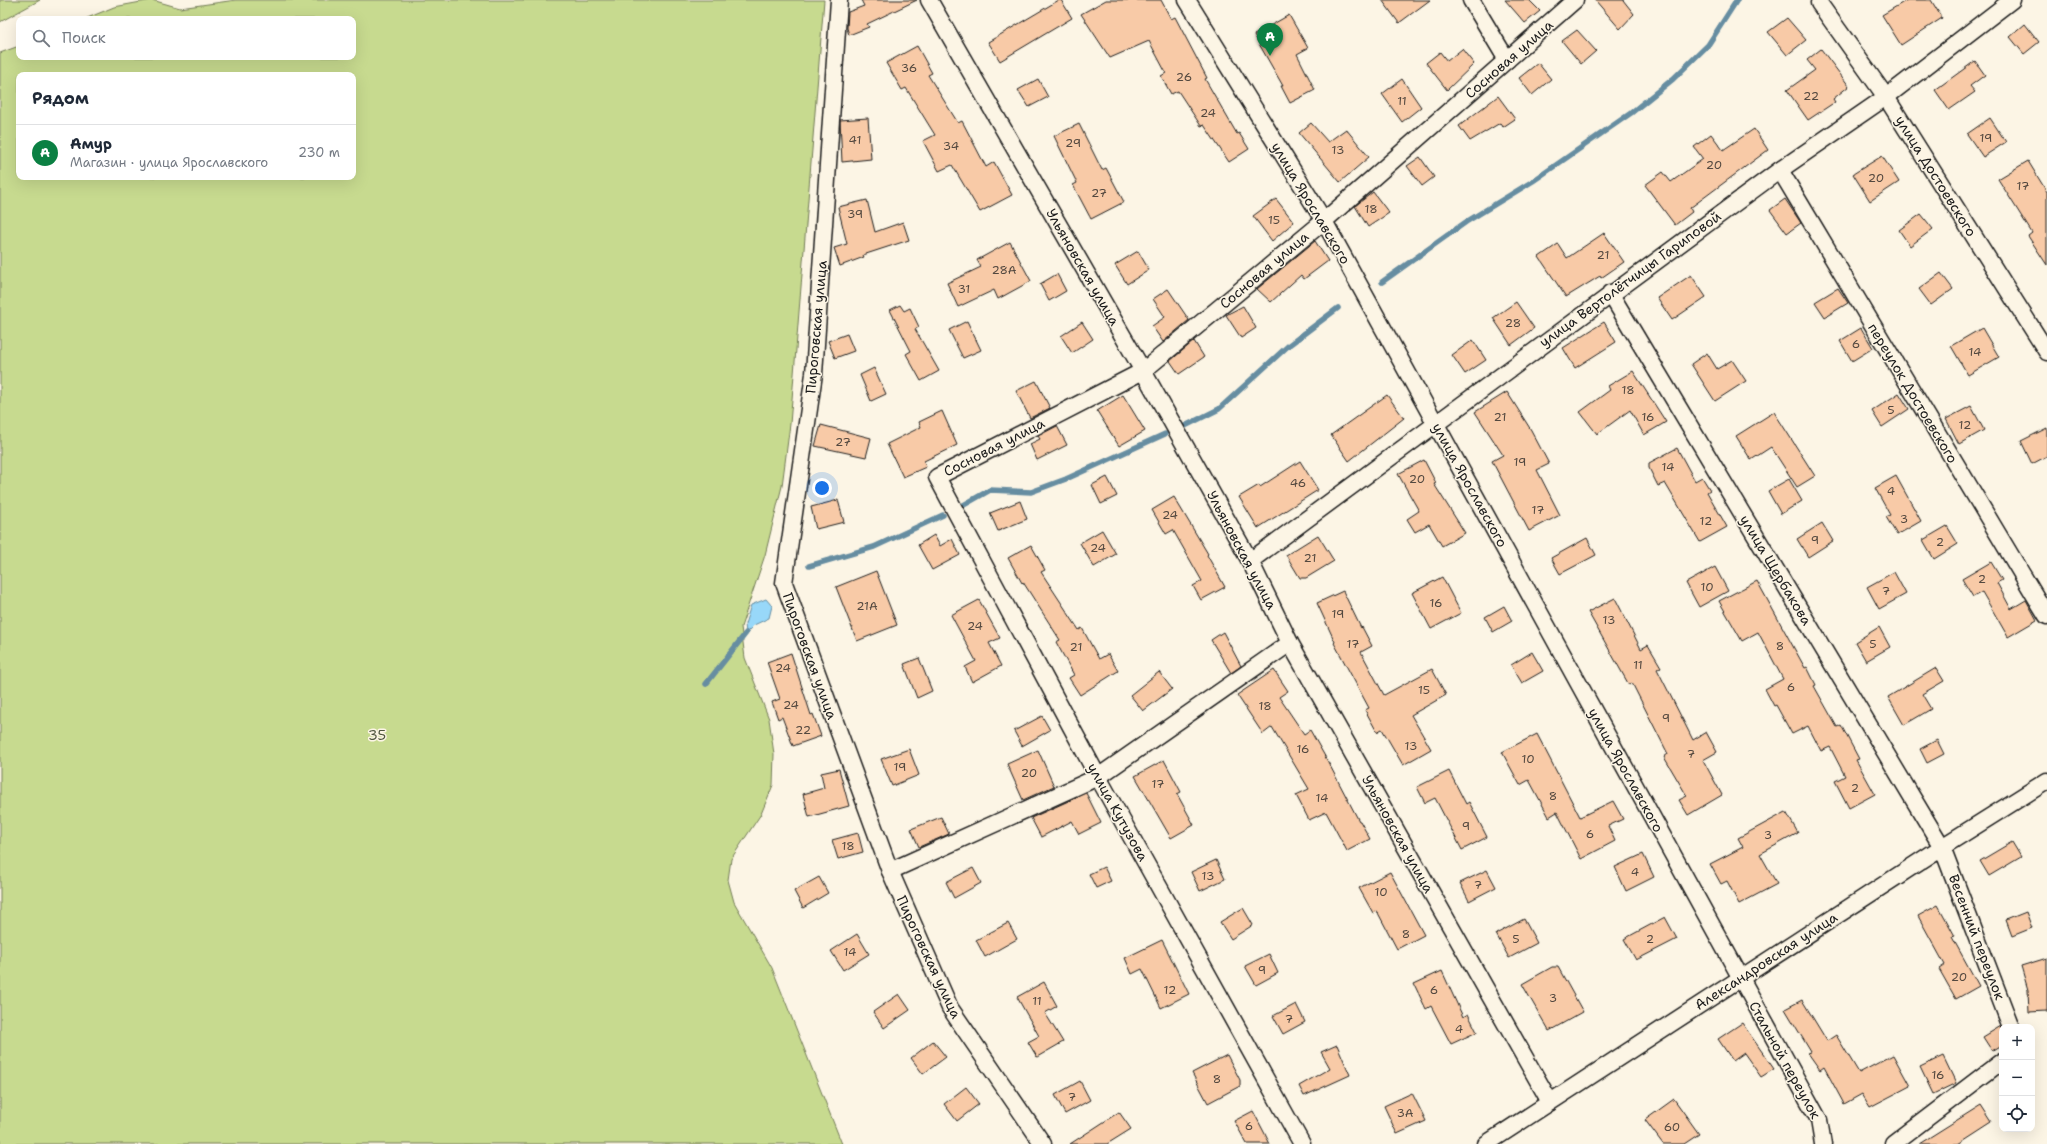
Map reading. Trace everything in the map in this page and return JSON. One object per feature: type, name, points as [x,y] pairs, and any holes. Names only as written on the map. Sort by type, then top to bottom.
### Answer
[{"type":"street","name":"Пироговская улица","points":[[839,0],[814,374],[784,583],[890,871],[950,1008],[1042,1144]]},
{"type":"street","name":"Ульяновская улица","points":[[930,0],[1250,561],[1290,643],[1550,1102]]},
{"type":"street","name":"улица Ярославского","points":[[1187,0],[1324,221],[1740,978]]},
{"type":"street","points":[[1471,0],[1508,60]]},
{"type":"street","name":"Сосновая улица","points":[[937,477],[1143,371],[1324,221],[1575,0]]},
{"type":"street","name":"улица Вертолётчицы Гариповой","points":[[1250,561],[1610,293],[1780,170],[1886,97],[2012,0]]},
{"type":"street","name":"улица Достоевского","points":[[1819,3],[1886,97],[2047,352]]},
{"type":"street","name":"переулок Достоевского","points":[[1780,170],[2047,616]]},
{"type":"street","name":"улица Щербакова","points":[[1610,293],[1942,847]]},
{"type":"street","name":"улица Кутузова","points":[[937,477],[1098,778],[1302,1144]]},
{"type":"street","points":[[890,871],[1098,778],[1290,643]]},
{"type":"street","name":"Александровская улица","points":[[1486,1144],[1942,847],[2047,781]]},
{"type":"street","name":"Весенний переулок","points":[[1942,847],[2010,1024]]},
{"type":"street","name":"Стальной переулок","points":[[1740,978],[1819,1120],[1824,1144]]},
{"type":"street","points":[[1893,1144],[1999,1063]]},
{"type":"green space","points":[[0,0],[40,0],[0,22]]},
{"type":"green space","name":"35","points":[[152,0],[180,8],[236,0],[824,0],[790,424],[782,486],[765,555],[741,627],[745,658],[769,719],[774,754],[773,785],[761,814],[731,859],[728,880],[734,902],[772,968],[842,1144],[0,1144],[0,53],[16,47],[16,60],[356,60],[356,16],[92,16],[114,7]]},
{"type":"water","points":[[766,599],[772,606],[769,618],[754,625],[746,633],[745,624],[751,605]]},
{"type":"building","points":[[861,0],[917,0],[867,24],[869,27],[849,35],[847,28],[848,12],[864,6]]},
{"type":"building","points":[[1061,0],[1072,18],[1000,61],[988,42]]},
{"type":"building","points":[[1106,0],[1161,0],[1171,19],[1175,17],[1207,78],[1205,79],[1237,134],[1239,133],[1249,149],[1229,162],[1204,125],[1201,126],[1178,91],[1171,94],[1161,76],[1166,73],[1149,41],[1110,58],[1081,14]]},
{"type":"building","points":[[1382,0],[1430,0],[1399,23]]},
{"type":"building","points":[[1505,0],[1529,0],[1540,11],[1525,23]]},
{"type":"building","points":[[1595,0],[1623,0],[1634,14],[1620,29]]},
{"type":"building","points":[[1907,0],[1931,0],[1942,18],[1901,45],[1882,15]]},
{"type":"building","points":[[1289,15],[1308,48],[1297,54],[1315,90],[1290,103],[1281,86],[1283,86],[1254,35]]},
{"type":"building","points":[[1787,18],[1806,40],[1787,55],[1768,32]]},
{"type":"building","points":[[2025,24],[2039,42],[2024,54],[2010,37]]},
{"type":"building","points":[[1577,30],[1596,51],[1581,64],[1562,41]]},
{"type":"building","points":[[917,46],[932,73],[928,75],[958,123],[962,121],[986,167],[994,162],[1012,195],[980,212],[952,165],[939,171],[923,141],[935,135],[906,88],[902,90],[886,63]]},
{"type":"building","points":[[1462,49],[1474,64],[1447,90],[1426,63],[1440,52],[1447,61]]},
{"type":"building","points":[[1821,49],[1849,86],[1833,99],[1835,102],[1808,120],[1787,90],[1815,70],[1807,60]]},
{"type":"building","points":[[1975,61],[1985,75],[1970,86],[1975,92],[1949,110],[1935,90]]},
{"type":"building","points":[[1538,63],[1551,79],[1532,95],[1519,78]]},
{"type":"building","points":[[1038,79],[1048,97],[1029,107],[1018,90]]},
{"type":"building","points":[[1402,79],[1421,107],[1402,122],[1382,94]]},
{"type":"building","points":[[1498,96],[1515,119],[1503,127],[1500,123],[1470,141],[1459,126]]},
{"type":"building","points":[[868,118],[871,159],[842,162],[840,120]]},
{"type":"building","points":[[1990,118],[2006,142],[1983,157],[1967,134]]},
{"type":"building","points":[[1311,123],[1328,142],[1346,129],[1369,157],[1340,182],[1299,133]]},
{"type":"building","points":[[1079,124],[1102,170],[1106,168],[1124,202],[1091,219],[1073,185],[1077,183],[1054,136]]},
{"type":"building","points":[[1754,129],[1768,150],[1690,208],[1692,212],[1675,225],[1645,185],[1663,172],[1671,182],[1703,159],[1694,147],[1711,134],[1723,150]]},
{"type":"building","points":[[1882,156],[1899,182],[1870,201],[1853,174]]},
{"type":"building","points":[[1420,157],[1434,177],[1422,186],[1407,166]]},
{"type":"building","points":[[2028,161],[2047,192],[2047,265],[2028,236],[2032,233],[1998,179]]},
{"type":"building","points":[[1373,192],[1389,213],[1368,227],[1355,206]]},
{"type":"building","points":[[1276,199],[1294,222],[1272,241],[1253,216]]},
{"type":"building","points":[[1785,199],[1801,223],[1787,233],[1770,210]]},
{"type":"building","points":[[867,200],[875,232],[903,222],[909,240],[863,255],[864,257],[840,266],[834,248],[847,244],[838,207]]},
{"type":"building","points":[[1921,214],[1933,229],[1910,246],[1899,230]]},
{"type":"building","points":[[1604,233],[1624,262],[1601,278],[1600,276],[1566,297],[1539,257],[1558,244],[1567,258]]},
{"type":"building","points":[[1315,241],[1328,261],[1304,279],[1301,275],[1271,302],[1257,289]]},
{"type":"building","points":[[1010,242],[1031,281],[998,299],[994,290],[958,307],[947,283],[981,267],[977,260]]},
{"type":"building","points":[[1138,251],[1149,270],[1127,284],[1115,265]]},
{"type":"building","points":[[1941,273],[1953,289],[1931,305],[1919,289]]},
{"type":"building","points":[[1057,274],[1066,291],[1049,301],[1040,284]]},
{"type":"building","points":[[1691,275],[1706,297],[1672,320],[1657,298]]},
{"type":"building","points":[[1838,288],[1848,303],[1825,317],[1815,302]]},
{"type":"building","points":[[1168,289],[1189,320],[1163,342],[1152,326],[1165,317],[1153,299]]},
{"type":"building","points":[[1516,302],[1534,328],[1511,345],[1493,318]]},
{"type":"building","points":[[900,305],[904,311],[910,308],[919,327],[915,329],[939,371],[921,381],[906,354],[911,351],[890,310]]},
{"type":"building","points":[[1243,306],[1256,328],[1241,338],[1226,315]]},
{"type":"building","points":[[967,321],[981,350],[963,358],[949,330]]},
{"type":"building","points":[[1082,322],[1093,339],[1072,353],[1061,336]]},
{"type":"building","points":[[1604,322],[1616,342],[1575,368],[1563,348]]},
{"type":"building","points":[[1861,328],[1873,348],[1852,361],[1840,341]]},
{"type":"building","points":[[1982,328],[1999,357],[1968,375],[1951,346]]},
{"type":"building","points":[[847,334],[854,351],[835,358],[828,341]]},
{"type":"building","points":[[1473,340],[1486,360],[1465,374],[1452,355]]},
{"type":"building","points":[[1194,341],[1204,357],[1179,374],[1170,361]]},
{"type":"building","points":[[1707,353],[1717,369],[1732,360],[1746,381],[1715,401],[1691,364]]},
{"type":"building","points":[[874,368],[886,394],[871,401],[860,375]]},
{"type":"building","points":[[1633,371],[1666,422],[1644,435],[1630,410],[1597,434],[1580,412],[1610,390],[1608,386]]},
{"type":"building","points":[[1036,381],[1050,408],[1030,418],[1016,391]]},
{"type":"building","points":[[1507,392],[1531,430],[1549,464],[1537,470],[1560,515],[1529,531],[1492,461],[1503,455],[1475,412]]},
{"type":"building","points":[[1899,393],[1909,409],[1882,427],[1872,411]]},
{"type":"building","points":[[1123,395],[1145,431],[1119,446],[1097,411]]},
{"type":"building","points":[[1387,395],[1404,418],[1349,461],[1331,435]]},
{"type":"building","points":[[1971,406],[1984,430],[1959,444],[1946,419]]},
{"type":"building","points":[[942,411],[957,445],[924,461],[926,467],[903,477],[887,444],[921,427],[919,422]]},
{"type":"building","points":[[1774,412],[1815,476],[1797,487],[1771,447],[1751,460],[1736,436]]},
{"type":"building","points":[[821,425],[871,438],[866,457],[815,446]]},
{"type":"building","points":[[1057,426],[1067,445],[1037,460],[1030,444],[1040,439],[1038,436]]},
{"type":"building","points":[[2047,428],[2047,456],[2032,464],[2021,441]]},
{"type":"building","points":[[1677,448],[1695,481],[1702,477],[1710,490],[1707,492],[1727,527],[1700,542],[1665,483],[1658,486],[1649,468],[1649,463]]},
{"type":"building","points":[[1424,460],[1436,483],[1434,484],[1465,533],[1442,546],[1429,524],[1415,532],[1407,519],[1419,511],[1398,474]]},
{"type":"building","points":[[1300,461],[1318,490],[1258,528],[1239,497],[1259,485],[1260,487]]},
{"type":"building","points":[[1896,476],[1921,521],[1897,535],[1886,517],[1890,515],[1875,488]]},
{"type":"building","points":[[1107,477],[1117,496],[1101,504],[1092,485]]},
{"type":"building","points":[[1789,479],[1802,501],[1781,514],[1768,491]]},
{"type":"building","points":[[1174,497],[1208,554],[1207,555],[1225,587],[1201,600],[1193,586],[1202,581],[1173,530],[1166,534],[1152,510]]},
{"type":"building","points":[[838,500],[844,522],[816,529],[811,507]]},
{"type":"building","points":[[1020,501],[1027,519],[998,531],[990,513]]},
{"type":"building","points":[[1822,523],[1833,541],[1808,557],[1797,539]]},
{"type":"building","points":[[1947,526],[1958,544],[1934,559],[1923,540]]},
{"type":"building","points":[[1102,530],[1116,554],[1094,567],[1080,543]]},
{"type":"building","points":[[934,535],[940,546],[952,539],[960,555],[932,570],[918,545]]},
{"type":"building","points":[[1318,535],[1334,561],[1306,578],[1300,578],[1286,555]]},
{"type":"building","points":[[1587,538],[1596,555],[1560,574],[1551,558]]},
{"type":"building","points":[[1031,545],[1045,570],[1041,572],[1079,630],[1082,628],[1099,659],[1108,654],[1118,671],[1080,695],[1069,678],[1074,675],[1056,642],[1060,640],[1023,582],[1022,583],[1008,558]]},
{"type":"building","points":[[1991,562],[2002,580],[1997,583],[2011,609],[2026,600],[2037,620],[2008,637],[1982,592],[1973,597],[1962,579]]},
{"type":"building","points":[[1715,567],[1728,591],[1699,607],[1686,583]]},
{"type":"building","points":[[876,571],[897,625],[857,641],[836,587]]},
{"type":"building","points":[[1894,572],[1906,594],[1879,609],[1867,587]]},
{"type":"building","points":[[1442,577],[1461,613],[1431,629],[1412,593]]},
{"type":"building","points":[[1757,581],[1805,668],[1807,667],[1816,685],[1814,686],[1837,727],[1841,725],[1859,759],[1856,760],[1875,794],[1849,808],[1835,781],[1845,776],[1830,747],[1821,751],[1808,726],[1792,734],[1776,705],[1774,706],[1765,689],[1783,679],[1758,632],[1742,641],[1719,601]]},
{"type":"building","points":[[1343,591],[1361,628],[1362,627],[1372,646],[1361,652],[1384,695],[1432,669],[1446,695],[1411,715],[1431,749],[1403,765],[1382,729],[1377,732],[1365,710],[1369,708],[1334,643],[1335,642],[1317,603]]},
{"type":"building","points":[[1615,598],[1641,649],[1648,645],[1661,667],[1657,669],[1693,740],[1706,732],[1717,752],[1703,760],[1722,795],[1688,815],[1679,800],[1687,796],[1664,757],[1668,754],[1632,683],[1629,685],[1588,612]]},
{"type":"building","points":[[979,600],[1000,638],[989,643],[1001,666],[972,682],[965,667],[976,661],[951,615]]},
{"type":"building","points":[[1504,606],[1512,621],[1493,632],[1485,617]]},
{"type":"building","points":[[1879,627],[1890,647],[1866,661],[1855,642]]},
{"type":"building","points":[[1223,632],[1241,666],[1231,673],[1211,640]]},
{"type":"building","points":[[1532,652],[1543,671],[1522,683],[1511,665]]},
{"type":"building","points":[[791,653],[811,715],[813,714],[821,736],[793,746],[782,717],[778,719],[772,702],[780,699],[767,662]]},
{"type":"building","points":[[919,658],[932,691],[917,698],[904,664]]},
{"type":"building","points":[[1936,668],[1944,681],[1922,694],[1931,709],[1904,725],[1888,697]]},
{"type":"building","points":[[1274,670],[1288,691],[1279,697],[1304,734],[1310,730],[1370,839],[1347,851],[1326,812],[1309,820],[1296,795],[1309,789],[1272,727],[1263,734],[1237,695]]},
{"type":"building","points":[[1159,672],[1172,689],[1143,711],[1130,695]]},
{"type":"building","points":[[1042,716],[1050,730],[1022,746],[1014,731]]},
{"type":"building","points":[[1537,734],[1580,817],[1613,801],[1623,819],[1608,826],[1615,841],[1581,859],[1557,812],[1549,817],[1529,780],[1520,785],[1502,752]]},
{"type":"building","points":[[1937,740],[1944,754],[1927,763],[1920,749]]},
{"type":"building","points":[[909,749],[919,775],[892,786],[881,759]]},
{"type":"building","points":[[1038,750],[1054,786],[1023,800],[1007,764]]},
{"type":"building","points":[[1164,760],[1181,792],[1177,794],[1194,825],[1171,838],[1135,776]]},
{"type":"building","points":[[839,769],[849,806],[809,817],[803,794],[824,788],[821,773]]},
{"type":"building","points":[[1449,771],[1466,804],[1469,802],[1487,837],[1462,850],[1435,798],[1425,803],[1417,787]]},
{"type":"building","points":[[1086,793],[1101,823],[1079,834],[1072,821],[1041,837],[1031,818]]},
{"type":"building","points":[[1786,812],[1798,833],[1760,854],[1777,884],[1739,904],[1727,881],[1721,884],[1710,864],[1743,847],[1738,838]]},
{"type":"building","points":[[941,817],[949,834],[919,847],[911,829]]},
{"type":"building","points":[[858,833],[863,852],[838,859],[832,840]]},
{"type":"building","points":[[2012,842],[2021,857],[1989,876],[1980,861]]},
{"type":"building","points":[[1643,854],[1654,877],[1626,891],[1615,867]]},
{"type":"building","points":[[1216,860],[1225,879],[1200,891],[1191,872]]},
{"type":"building","points":[[1104,867],[1111,881],[1096,888],[1089,874]]},
{"type":"building","points":[[973,868],[981,883],[954,898],[946,882]]},
{"type":"building","points":[[1487,870],[1496,887],[1469,901],[1460,883]]},
{"type":"building","points":[[1390,872],[1424,935],[1397,949],[1377,911],[1373,913],[1359,888]]},
{"type":"building","points":[[819,877],[828,893],[803,908],[794,891]]},
{"type":"building","points":[[1938,905],[1955,936],[1952,937],[1979,986],[1956,999],[1939,969],[1945,965],[1918,916]]},
{"type":"building","points":[[1243,908],[1253,925],[1231,939],[1220,922]]},
{"type":"building","points":[[2026,912],[2032,928],[2012,936],[2006,920]]},
{"type":"building","points":[[1665,917],[1677,939],[1636,960],[1624,939]]},
{"type":"building","points":[[1524,919],[1537,943],[1509,958],[1496,934]]},
{"type":"building","points":[[1008,923],[1017,939],[985,957],[976,940]]},
{"type":"building","points":[[857,934],[869,954],[843,970],[831,951]]},
{"type":"building","points":[[1162,940],[1189,994],[1161,1008],[1142,969],[1132,974],[1125,958]]},
{"type":"building","points":[[1269,954],[1278,973],[1256,985],[1245,966]]},
{"type":"building","points":[[2047,958],[2047,1011],[2029,1012],[2028,990],[2021,966]]},
{"type":"building","points":[[1552,967],[1558,967],[1583,1012],[1549,1031],[1522,984]]},
{"type":"building","points":[[1442,971],[1463,1017],[1468,1014],[1477,1032],[1451,1044],[1431,1006],[1426,1009],[1414,984]]},
{"type":"building","points":[[1044,982],[1057,1006],[1045,1013],[1063,1042],[1037,1057],[1028,1042],[1039,1036],[1017,997]]},
{"type":"building","points":[[899,994],[910,1010],[884,1028],[873,1012]]},
{"type":"building","points":[[1802,1000],[1827,1041],[1836,1035],[1859,1073],[1893,1055],[1910,1086],[1870,1107],[1862,1094],[1844,1104],[1824,1067],[1820,1070],[1808,1053],[1811,1052],[1785,1009]]},
{"type":"building","points":[[1296,1004],[1305,1022],[1283,1034],[1273,1016]]},
{"type":"building","points":[[1742,1023],[1774,1069],[1761,1077],[1744,1053],[1733,1061],[1718,1039]]},
{"type":"building","points":[[1999,1027],[1999,1047],[1992,1051],[1983,1037]]},
{"type":"building","points":[[933,1041],[946,1057],[923,1074],[911,1058]]},
{"type":"building","points":[[1337,1045],[1350,1075],[1304,1096],[1299,1086],[1330,1068],[1321,1052]]},
{"type":"building","points":[[1227,1055],[1240,1080],[1240,1086],[1208,1103],[1192,1073]]},
{"type":"building","points":[[1943,1056],[1956,1083],[1933,1094],[1920,1067]]},
{"type":"building","points":[[1080,1081],[1090,1100],[1065,1114],[1055,1095]]},
{"type":"building","points":[[966,1087],[979,1104],[957,1121],[944,1104]]},
{"type":"building","points":[[1412,1093],[1426,1121],[1397,1134],[1384,1106]]},
{"type":"building","points":[[1674,1099],[1699,1134],[1684,1144],[1663,1144],[1645,1120]]},
{"type":"building","points":[[1981,1105],[1992,1122],[1958,1144],[1919,1144]]},
{"type":"building","points":[[1253,1111],[1270,1144],[1247,1144],[1234,1121]]},
{"type":"building","points":[[1119,1112],[1131,1129],[1107,1144],[1070,1144]]},
{"type":"waterway","points":[[1382,282],[1466,222],[1533,181],[1631,113],[1673,79],[1708,45],[1737,0]]},
{"type":"waterway","points":[[1181,428],[1219,409],[1289,345],[1338,308]]},
{"type":"waterway","points":[[962,506],[990,490],[1031,492],[1066,479],[1165,434]]},
{"type":"waterway","points":[[809,566],[874,547],[943,515]]},
{"type":"waterway","points":[[706,684],[746,633]]},
{"type":"place","name":"Амур","points":[[1270,56]]}]
